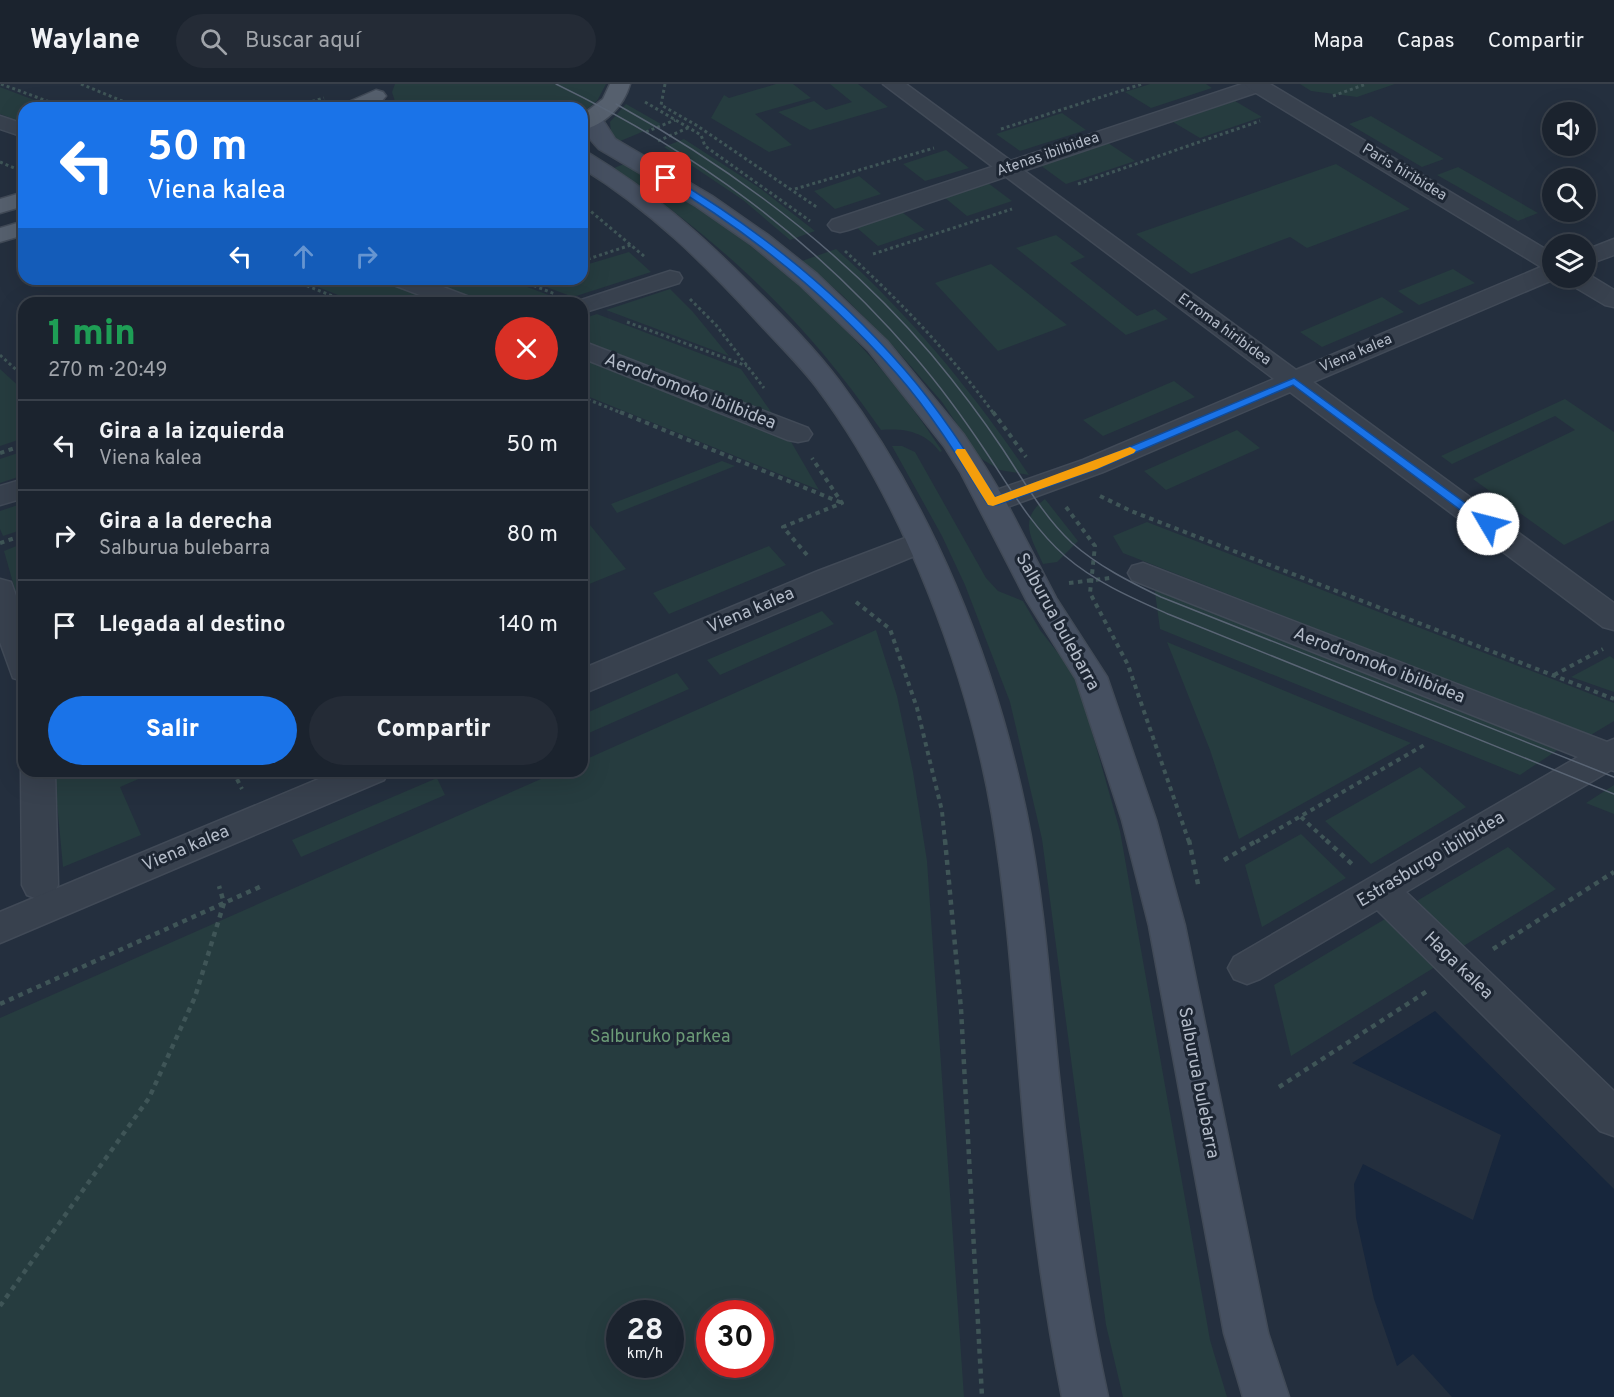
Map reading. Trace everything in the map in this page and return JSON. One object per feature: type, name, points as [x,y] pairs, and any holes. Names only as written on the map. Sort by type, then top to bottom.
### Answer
[{"type":"main road","points":[[588,121],[612,102],[620,84]]},
{"type":"main road","name":"Salburua bulebarra","points":[[588,123],[607,144],[734,221],[808,279],[849,316],[902,373],[954,441],[993,502],[1042,601],[1091,677],[1139,820],[1167,926],[1246,1333],[1266,1397]]},
{"type":"main road","points":[[588,163],[650,204],[681,229],[769,317],[824,379],[886,474],[921,542],[973,675],[1000,772],[1018,873],[1046,1161],[1073,1344],[1085,1397]]},
{"type":"main road","points":[[0,206],[18,201]]},
{"type":"main road","points":[[0,235],[18,230]]},
{"type":"street","name":"Erroma hiribidea","points":[[892,84],[1614,619]]},
{"type":"street","name":"Atenas ibilbidea","points":[[840,225],[1256,85]]},
{"type":"street","name":"Paris hiribidea","points":[[1256,85],[1542,257]]},
{"type":"street","points":[[0,122],[18,129]]},
{"type":"street","points":[[1596,254],[1614,246]]},
{"type":"street","name":"Viena kalea","points":[[993,502],[1093,466],[1542,275]]},
{"type":"street","points":[[588,303],[670,278]]},
{"type":"street","points":[[416,285],[447,297]]},
{"type":"street","points":[[1594,288],[1614,300]]},
{"type":"street","name":"Aerodromoko ibilbidea","points":[[588,352],[804,445]]},
{"type":"street","points":[[0,496],[18,490]]},
{"type":"street","name":"Viena kalea","points":[[588,679],[829,578],[921,542]]},
{"type":"street","name":"Aerodromoko ibilbidea","points":[[1143,573],[1612,755]]},
{"type":"street","points":[[0,589],[18,650]]},
{"type":"street","name":"Estrasburgo ibilbidea","points":[[1247,968],[1612,755]]},
{"type":"street","points":[[38,777],[40,885]]},
{"type":"street","name":"Viena kalea","points":[[0,928],[358,777]]},
{"type":"street","name":"Haga kalea","points":[[1380,890],[1614,1118]]},
{"type":"path","points":[[2,84],[50,102]]},
{"type":"path","points":[[81,84],[124,102]]},
{"type":"path","points":[[665,84],[661,105],[696,125],[794,190],[840,225]]},
{"type":"path","points":[[1000,130],[1142,84]]},
{"type":"path","points":[[1332,96],[1366,84]]},
{"type":"path","points":[[310,102],[327,97]]},
{"type":"path","points":[[1075,185],[1262,121]]},
{"type":"path","points":[[794,190],[934,148]]},
{"type":"path","points":[[0,162],[18,170]]},
{"type":"path","points":[[873,254],[1013,208]]},
{"type":"path","points":[[588,209],[631,245],[588,259]]},
{"type":"path","points":[[588,307],[747,366],[716,326],[670,278]]},
{"type":"path","points":[[305,285],[335,297]]},
{"type":"path","points":[[533,285],[556,294]]},
{"type":"path","points":[[0,355],[18,372]]},
{"type":"path","points":[[588,399],[842,503]]},
{"type":"path","points":[[804,445],[842,503]]},
{"type":"path","points":[[0,453],[18,447]]},
{"type":"path","points":[[1091,492],[1131,511],[1614,699]]},
{"type":"path","points":[[842,503],[783,527],[829,578],[890,629],[917,708],[942,811],[961,1009],[982,1397]]},
{"type":"path","points":[[0,543],[18,538]]},
{"type":"path","points":[[1090,593],[1095,546]]},
{"type":"path","points":[[1554,676],[1606,647]]},
{"type":"path","points":[[1224,860],[1426,744]]},
{"type":"path","points":[[235,777],[244,793]]},
{"type":"path","points":[[1301,817],[1380,890]]},
{"type":"path","points":[[0,1004],[264,885]]},
{"type":"path","points":[[0,1306],[149,1098],[195,997],[224,903],[219,886]]},
{"type":"green space","points":[[395,84],[606,84],[597,101],[588,108],[588,102],[395,102],[392,92]]},
{"type":"green space","points":[[776,84],[793,84],[811,98],[755,114],[792,145],[769,152],[711,118],[724,95],[729,98]]},
{"type":"green space","points":[[830,84],[858,84],[888,107],[810,130],[778,112],[814,101],[826,110],[852,102]]},
{"type":"green space","points":[[1150,84],[1206,84],[1212,88],[1151,108],[1125,92]]},
{"type":"green space","points":[[1300,84],[1395,84],[1357,97],[1311,91]]},
{"type":"green space","points":[[0,87],[39,102],[18,102],[18,121],[0,114]]},
{"type":"green space","points":[[1235,101],[1262,117],[1200,138],[1173,122]]},
{"type":"green space","points":[[626,104],[661,124],[618,142],[611,134],[610,122]]},
{"type":"green space","points":[[1062,113],[1086,130],[1020,151],[996,134]]},
{"type":"green space","points":[[1371,116],[1444,159],[1422,167],[1349,124]]},
{"type":"green space","points":[[684,139],[761,189],[815,231],[790,240],[743,200],[664,147]]},
{"type":"green space","points":[[1108,143],[1135,161],[1066,184],[1040,165]]},
{"type":"green space","points":[[946,150],[969,168],[925,181],[903,164]]},
{"type":"green space","points":[[624,164],[717,221],[801,288],[877,364],[911,406],[942,451],[940,452],[928,440],[914,433],[881,430],[852,390],[792,319],[727,255],[614,168]]},
{"type":"green space","points":[[1336,164],[1410,209],[1307,248],[1290,237],[1191,274],[1136,234]]},
{"type":"green space","points":[[1458,167],[1538,213],[1518,221],[1437,175]]},
{"type":"green space","points":[[859,176],[881,194],[835,209],[814,191]]},
{"type":"green space","points":[[988,183],[1012,201],[967,216],[944,197]]},
{"type":"green space","points":[[902,212],[925,230],[878,246],[856,227]]},
{"type":"green space","points":[[1056,235],[1085,257],[1070,263],[1137,316],[1155,309],[1168,319],[1126,335],[1016,248]]},
{"type":"green space","points":[[836,249],[890,301],[940,356],[986,414],[1029,475],[1000,470],[980,458],[942,402],[894,347],[841,294],[802,261]]},
{"type":"green space","points":[[629,252],[651,272],[573,297],[541,285],[588,285],[588,264]]},
{"type":"green space","points":[[991,264],[1067,325],[998,351],[935,283]]},
{"type":"green space","points":[[1453,269],[1475,283],[1419,305],[1398,291]]},
{"type":"green space","points":[[313,285],[396,285],[427,297],[343,297]]},
{"type":"green space","points":[[436,285],[522,285],[554,297],[466,297]]},
{"type":"green space","points":[[670,289],[693,312],[729,356],[606,310]]},
{"type":"green space","points":[[1382,297],[1404,312],[1322,347],[1300,332]]},
{"type":"green space","points":[[597,314],[741,369],[774,416],[588,343],[588,317]]},
{"type":"green space","points":[[588,359],[790,440],[819,490],[588,396]]},
{"type":"green space","points":[[0,369],[18,386],[18,440],[0,446]]},
{"type":"green space","points":[[1174,381],[1195,397],[1103,436],[1083,420]]},
{"type":"green space","points":[[1565,399],[1614,432],[1614,520],[1564,545],[1473,479],[1575,430],[1555,416],[1452,464],[1441,456]]},
{"type":"green space","points":[[1237,430],[1260,448],[1166,490],[1144,471]]},
{"type":"green space","points":[[892,446],[902,446],[915,452],[986,578],[998,591],[1023,601],[1040,630],[1069,667],[1079,686],[1120,831],[1210,1340],[1227,1397],[1123,1397],[1106,1325],[1042,839],[1010,702],[965,585],[942,536]]},
{"type":"green space","points":[[18,453],[18,477],[0,483],[0,459]]},
{"type":"green space","points":[[722,461],[735,466],[617,513],[611,504]]},
{"type":"green space","points":[[1045,499],[1078,541],[1057,562],[1043,564],[1031,538],[1029,522],[1031,514]]},
{"type":"green space","points":[[18,505],[18,531],[3,536],[0,529],[0,511]]},
{"type":"green space","points":[[1147,522],[1614,703],[1614,721],[1589,736],[1123,553],[1113,536]]},
{"type":"green space","points":[[590,525],[626,569],[588,585],[588,526]]},
{"type":"green space","points":[[18,545],[18,601],[4,551]]},
{"type":"green space","points":[[769,546],[786,565],[669,614],[653,593]]},
{"type":"green space","points":[[1154,585],[1559,749],[1520,775],[1160,629]]},
{"type":"green space","points":[[822,611],[834,624],[720,675],[707,660]]},
{"type":"green space","name":"Salburuko parkea","points":[[876,630],[897,696],[913,772],[927,861],[964,1397],[0,1397],[0,1018],[545,777],[588,777],[588,758]]},
{"type":"green space","points":[[1167,642],[1411,743],[1239,839],[1210,750]]},
{"type":"green space","points":[[1610,656],[1614,659],[1614,692],[1571,677]]},
{"type":"green space","points":[[677,673],[689,689],[588,733],[588,712]]},
{"type":"green space","points":[[1420,767],[1466,807],[1371,864],[1325,821]]},
{"type":"green space","points":[[55,777],[143,777],[120,787],[141,835],[63,867]]},
{"type":"green space","points":[[437,778],[445,795],[301,857],[292,840]]},
{"type":"green space","points":[[1614,785],[1614,814],[1586,803]]},
{"type":"green space","points":[[1301,834],[1346,878],[1262,927],[1245,865]]},
{"type":"green space","points":[[1508,847],[1556,889],[1457,950],[1410,905]]},
{"type":"green space","points":[[1385,919],[1435,967],[1291,1056],[1274,985]]},
{"type":"water","points":[[1435,1011],[1614,1189],[1614,1397],[1452,1397],[1413,1354],[1397,1366],[1374,1299],[1356,1218],[1354,1184],[1363,1164],[1473,1220],[1501,1135],[1352,1063]]},
{"type":"tram line","points":[[556,84],[608,111],[705,169],[750,201],[835,273],[876,314],[934,380],[961,415],[1042,533],[1065,556],[1089,574],[1168,614],[1614,794]]},
{"type":"tram line","points":[[616,104],[703,156],[744,185],[785,215],[861,280],[897,316],[950,377],[1002,448],[1034,498],[1062,533],[1103,566],[1161,597],[1614,777]]},
{"type":"slow traffic","points":[[961,452],[993,502],[1093,466],[1130,450]]},
{"type":"route","points":[[666,178],[726,215],[760,240],[849,316],[902,373],[954,441],[993,502],[1093,466],[1294,381],[1488,524]]}]
